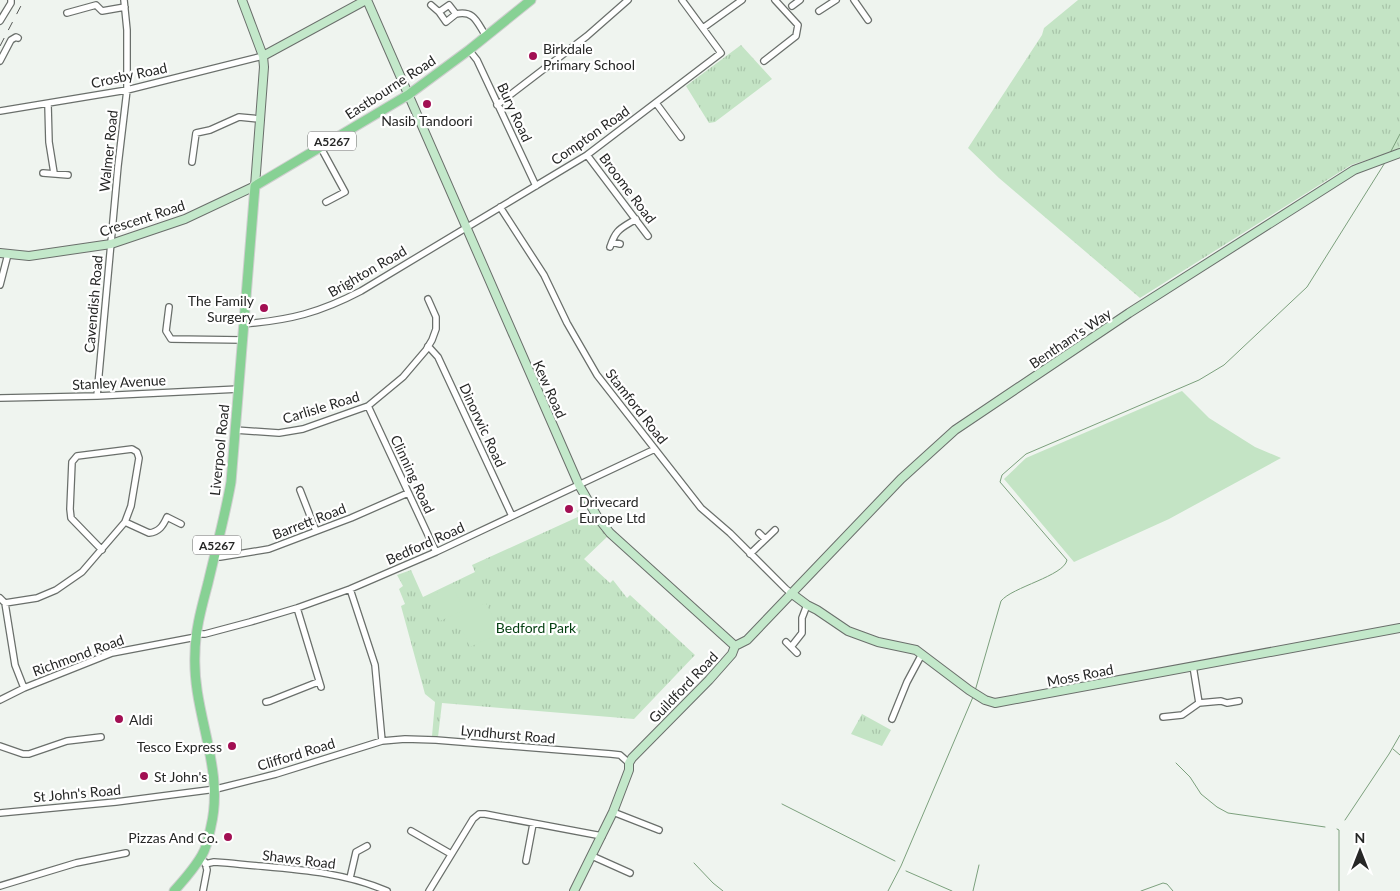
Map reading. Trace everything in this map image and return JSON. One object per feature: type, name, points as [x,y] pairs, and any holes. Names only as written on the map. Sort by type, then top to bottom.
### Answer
[{"type":"main road","name":"Liverpool Road","points":[[174,891],[194,868],[202,854],[215,812],[216,789],[198,692],[194,655],[196,636],[231,482],[264,68],[262,56],[242,0]]},
{"type":"main road","points":[[262,56],[367,0]]},
{"type":"main road","name":"Kew Road","points":[[367,0],[579,485],[598,518],[610,533],[735,646]]},
{"type":"main road","name":"Eastbourne Road","points":[[255,186],[408,95],[469,50],[531,0]]},
{"type":"main road","name":"Bentham's Way","points":[[791,593],[901,478],[955,430],[1129,313],[1354,170],[1396,155]]},
{"type":"main road","name":"Crescent Road","points":[[4,253],[29,256],[111,244],[185,218],[255,186]]},
{"type":"main road","name":"Moss Road","points":[[791,593],[848,631],[878,642],[916,650],[970,690],[985,700],[994,703],[1400,628]]},
{"type":"main road","name":"Guildford Road","points":[[574,891],[613,812],[629,770],[629,763],[732,654],[735,646],[747,640],[791,593]]},
{"type":"street","points":[[0,21],[11,0]]},
{"type":"street","points":[[497,104],[586,36],[628,0]]},
{"type":"street","points":[[682,0],[703,28],[742,0]]},
{"type":"street","points":[[764,61],[796,36],[798,25],[776,0]]},
{"type":"street","points":[[792,6],[800,0]]},
{"type":"street","points":[[819,11],[836,0]]},
{"type":"street","points":[[854,0],[868,20]]},
{"type":"street","points":[[67,13],[96,4],[102,11],[125,3]]},
{"type":"street","name":"Walmer Road","points":[[111,244],[127,90],[125,3]]},
{"type":"street","points":[[431,5],[446,22],[456,14],[471,15],[476,18],[486,36]]},
{"type":"street","points":[[439,12],[448,5],[456,14]]},
{"type":"street","name":"Compton Road","points":[[466,227],[587,155],[721,53],[703,28]]},
{"type":"street","points":[[0,62],[11,40],[16,37],[18,38]]},
{"type":"street","name":"Bury Road","points":[[469,50],[477,60],[536,186]]},
{"type":"street","name":"Crosby Road","points":[[0,111],[127,90],[262,56]]},
{"type":"street","points":[[48,104],[49,142],[54,173]]},
{"type":"street","points":[[656,104],[682,137]]},
{"type":"street","points":[[192,162],[196,133],[210,130],[239,117],[260,119]]},
{"type":"street","points":[[321,148],[345,192],[326,202]]},
{"type":"street","name":"Broome Road","points":[[587,155],[648,236]]},
{"type":"street","points":[[43,173],[68,175]]},
{"type":"street","name":"Stamford Road","points":[[500,207],[544,275],[567,323],[597,375],[701,508],[791,593]]},
{"type":"street","points":[[620,244],[611,244],[614,234],[619,229],[636,220]]},
{"type":"street","name":"Brighton Road","points":[[244,324],[283,321],[336,304],[361,291],[466,227]]},
{"type":"street","name":"Cavendish Road","points":[[97,396],[111,244]]},
{"type":"street","points":[[0,286],[4,253]]},
{"type":"street","name":"Carlisle Road","points":[[235,430],[279,433],[303,429],[368,406],[404,377],[428,346],[436,329],[436,317],[428,299]]},
{"type":"street","points":[[168,307],[166,334],[171,339],[243,340]]},
{"type":"street","name":"Dinorwic Road","points":[[428,346],[438,357],[512,516]]},
{"type":"street","name":"Stanley Avenue","points":[[0,398],[97,396],[239,389]]},
{"type":"street","name":"Clinning Road","points":[[368,406],[436,552]]},
{"type":"street","points":[[24,688],[15,665],[2,601],[37,598],[56,590],[82,572],[102,550],[125,522],[131,506],[139,458],[137,452],[132,449],[77,456],[72,462],[70,509],[72,518],[102,550]]},
{"type":"street","name":"Bedford Road","points":[[196,636],[297,608],[350,589],[436,552],[654,450]]},
{"type":"street","points":[[300,490],[316,531]]},
{"type":"street","name":"Barrett Road","points":[[215,556],[220,557],[269,549],[408,493]]},
{"type":"street","points":[[125,522],[149,533],[159,530],[167,517],[181,524]]},
{"type":"street","points":[[750,554],[775,530]]},
{"type":"street","points":[[759,533],[766,539]]},
{"type":"street","points":[[350,589],[375,665],[382,741]]},
{"type":"street","points":[[797,653],[788,644],[802,632],[802,618],[807,605]]},
{"type":"street","points":[[269,704],[320,684],[305,629],[297,608]]},
{"type":"street","name":"Richmond Road","points":[[0,701],[24,688],[112,653],[196,636]]},
{"type":"street","points":[[892,719],[907,682],[922,654]]},
{"type":"street","points":[[1193,666],[1200,703]]},
{"type":"street","points":[[1163,718],[1182,715],[1200,703],[1221,701],[1226,703],[1239,700]]},
{"type":"street","points":[[0,746],[28,754],[67,741],[101,737]]},
{"type":"street","name":"Lyndhurst Road","points":[[382,741],[405,739],[436,740],[611,754],[620,755],[629,763]]},
{"type":"street","name":"Clifford Road","points":[[216,789],[286,772],[382,741]]},
{"type":"street","name":"St John's Road","points":[[0,813],[116,802],[216,789]]},
{"type":"street","points":[[613,812],[659,830]]},
{"type":"street","points":[[429,891],[473,819],[479,814],[602,836]]},
{"type":"street","points":[[526,861],[533,824]]},
{"type":"street","points":[[411,831],[451,854]]},
{"type":"street","points":[[350,878],[356,852],[367,846]]},
{"type":"street","points":[[0,886],[76,863],[126,853]]},
{"type":"street","points":[[202,854],[208,870],[203,891]]},
{"type":"street","points":[[592,856],[630,873]]},
{"type":"street","name":"Shaws Road","points":[[206,864],[214,862],[228,863],[331,874],[350,878],[387,891]]},
{"type":"green space","points":[[1078,0],[1400,0],[1400,149],[1351,165],[1140,298],[999,178],[968,148],[1042,35],[1044,28]]},
{"type":"green space","points":[[741,45],[772,79],[715,122],[709,123],[686,86]]},
{"type":"green space","points":[[1182,391],[1209,418],[1255,447],[1281,458],[1169,519],[1074,562],[1004,479],[1026,458]]},
{"type":"green space","name":"Bedford Park","points":[[576,510],[588,513],[608,536],[584,559],[610,583],[613,580],[627,598],[630,595],[695,655],[634,719],[442,703],[438,737],[432,736],[435,702],[425,694],[401,606],[405,604],[399,589],[403,586],[397,575],[411,570],[423,597],[475,572],[472,565],[580,516]]},
{"type":"green space","points":[[452,585],[464,610],[440,621],[428,597]]},
{"type":"green space","points":[[486,603],[500,633],[470,647],[456,618]]},
{"type":"green space","points":[[862,714],[891,730],[882,746],[851,734]]},
{"type":"waterway","points":[[1390,153],[1400,134]]},
{"type":"waterway","points":[[975,691],[1001,601],[1016,591],[1057,571],[1064,566],[1067,560],[1000,482],[1002,475],[1026,454],[1199,380],[1224,365],[1307,287],[1386,161]]},
{"type":"waterway","points":[[888,891],[901,866],[973,697]]},
{"type":"waterway","points":[[1345,820],[1400,735]]},
{"type":"waterway","points":[[1393,749],[1400,755]]},
{"type":"waterway","points":[[1176,763],[1190,777],[1201,794],[1228,813],[1325,827]]},
{"type":"waterway","points":[[782,804],[895,861]]},
{"type":"waterway","points":[[1337,829],[1339,830],[1339,891]]},
{"type":"waterway","points":[[694,863],[723,891]]},
{"type":"waterway","points":[[973,891],[979,865]]},
{"type":"waterway","points":[[906,871],[952,891]]},
{"type":"waterway","points":[[1141,891],[1163,883],[1167,884],[1173,891]]},
{"type":"railway","points":[[0,46],[24,0]]},
{"type":"place","name":"Birkdale Primary School","points":[[533,56]]},
{"type":"place","name":"Nasib Tandoori","points":[[427,104]]},
{"type":"place","name":"The Family Surgery","points":[[264,308]]},
{"type":"place","name":"Drivecard Europe Ltd","points":[[569,509]]},
{"type":"place","name":"Aldi","points":[[119,719]]},
{"type":"place","name":"Tesco Express","points":[[232,746]]},
{"type":"place","name":"St John's","points":[[144,776]]},
{"type":"place","name":"Pizzas And Co.","points":[[228,837]]}]
